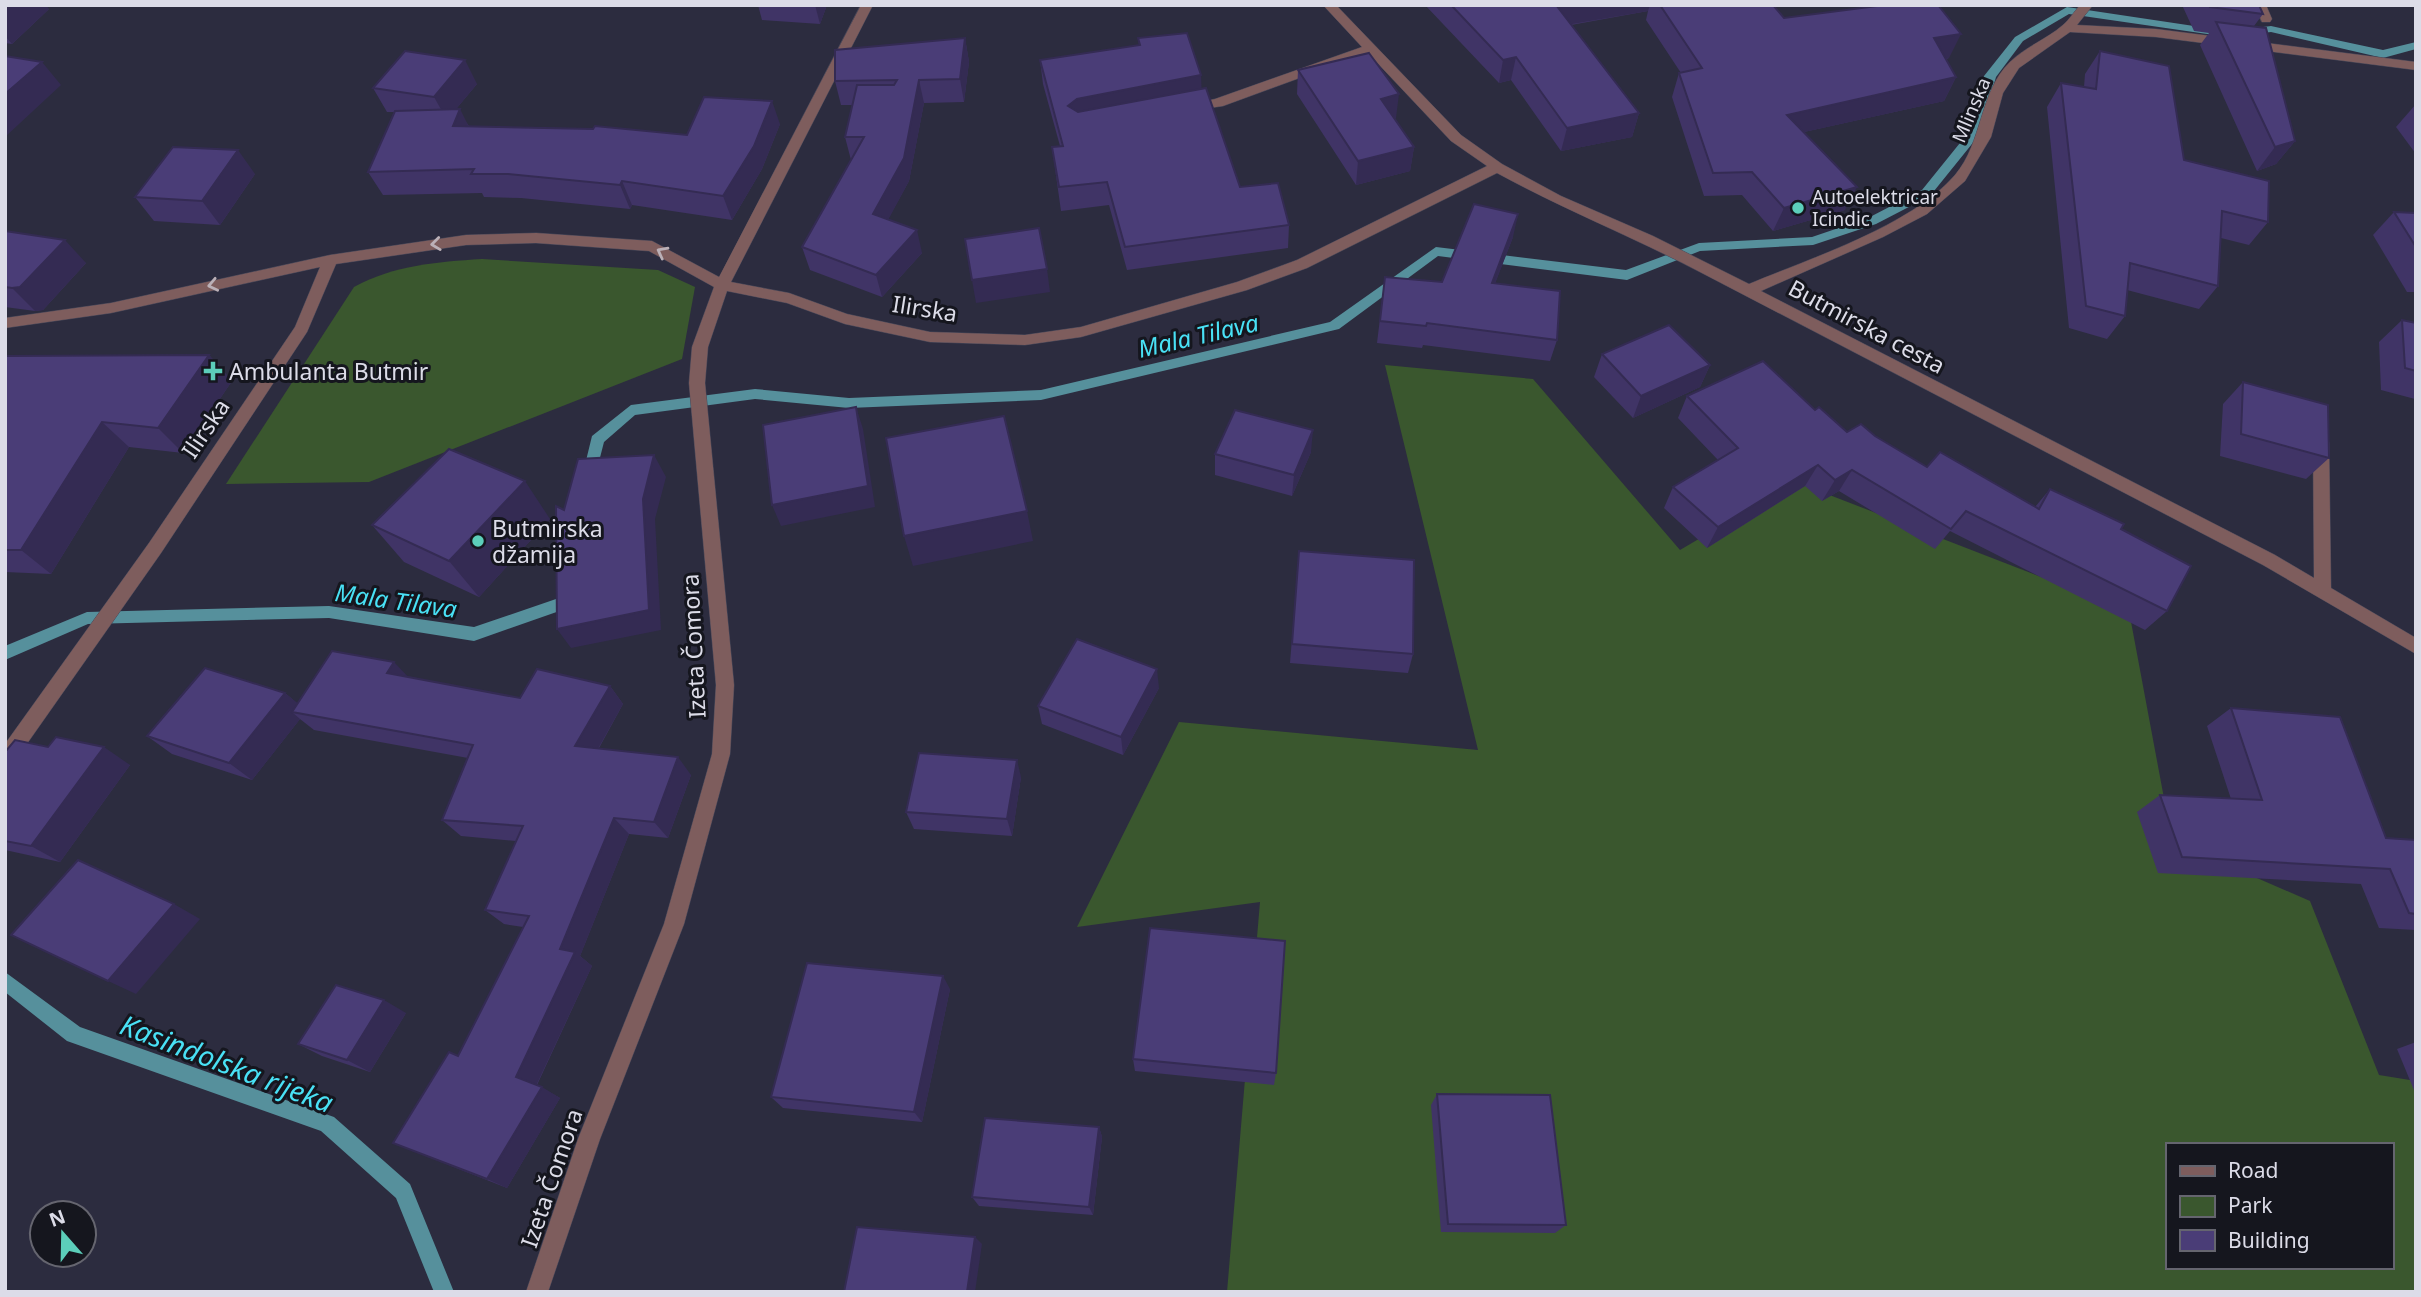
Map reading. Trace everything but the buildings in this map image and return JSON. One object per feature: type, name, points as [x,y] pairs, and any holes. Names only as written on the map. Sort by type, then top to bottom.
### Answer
[{"type":"street","name":"Izeta Čomora","points":[[537,1292],[589,1139],[674,924],[721,754],[725,685],[700,437],[697,383],[701,347],[722,285],[867,5]]},
{"type":"street","name":"Butmirska cesta","points":[[1329,5],[1456,138],[1497,167],[1556,199],[1648,239],[1749,290],[2323,590],[2416,647]]},
{"type":"street","name":"Mlinska","points":[[1749,290],[1878,234],[1922,211],[1960,178],[1984,137],[1996,93],[2014,65],[2067,28],[2087,5]]},
{"type":"street","points":[[2260,5],[2266,19]]},
{"type":"street","points":[[2067,28],[2156,33],[2416,66]]},
{"type":"street","points":[[1168,112],[1218,103],[1370,48]]},
{"type":"street","name":"Ilirska","points":[[5,323],[111,308],[330,260],[466,240],[536,238],[652,246],[722,285],[789,298],[845,319],[930,337],[1025,340],[1082,332],[1242,286],[1302,264],[1497,167]]},
{"type":"street","name":"Ilirska","points":[[5,759],[155,548],[302,328],[330,260]]},
{"type":"street","points":[[2321,432],[2323,590]]},
{"type":"green space","points":[[482,259],[658,270],[695,287],[682,359],[369,482],[226,484],[354,287],[400,269]]},
{"type":"green space","points":[[1385,365],[1533,379],[1680,550],[1796,482],[2129,611],[2172,841],[2310,901],[2379,1075],[2416,1081],[2416,1292],[1227,1292],[1260,902],[1077,927],[1179,722],[1478,750]]},
{"type":"waterway","name":"Mala Tilava","points":[[589,477],[597,440],[631,410],[755,394],[849,403],[1041,395],[1334,326],[1436,251],[1627,275],[1699,247],[1813,241],[1872,221],[1926,193],[1974,134],[1990,76],[2019,39],[2067,10],[2214,32]]},
{"type":"waterway","name":"Mala Tilava","points":[[2247,32],[2271,29],[2383,54],[2416,45]]},
{"type":"waterway","name":"Mala Tilava","points":[[5,653],[87,618],[329,612],[474,634],[563,603],[566,588]]},
{"type":"waterway","name":"Kasindolska rijeka","points":[[5,981],[74,1034],[327,1124],[403,1191],[444,1292]]},
{"type":"place","name":"Autoelektricar Icindic","points":[[1798,208]]},
{"type":"place","name":"Ambulanta Butmir","points":[[213,371]]},
{"type":"place","name":"Butmirska džamija","points":[[478,541]]}]
